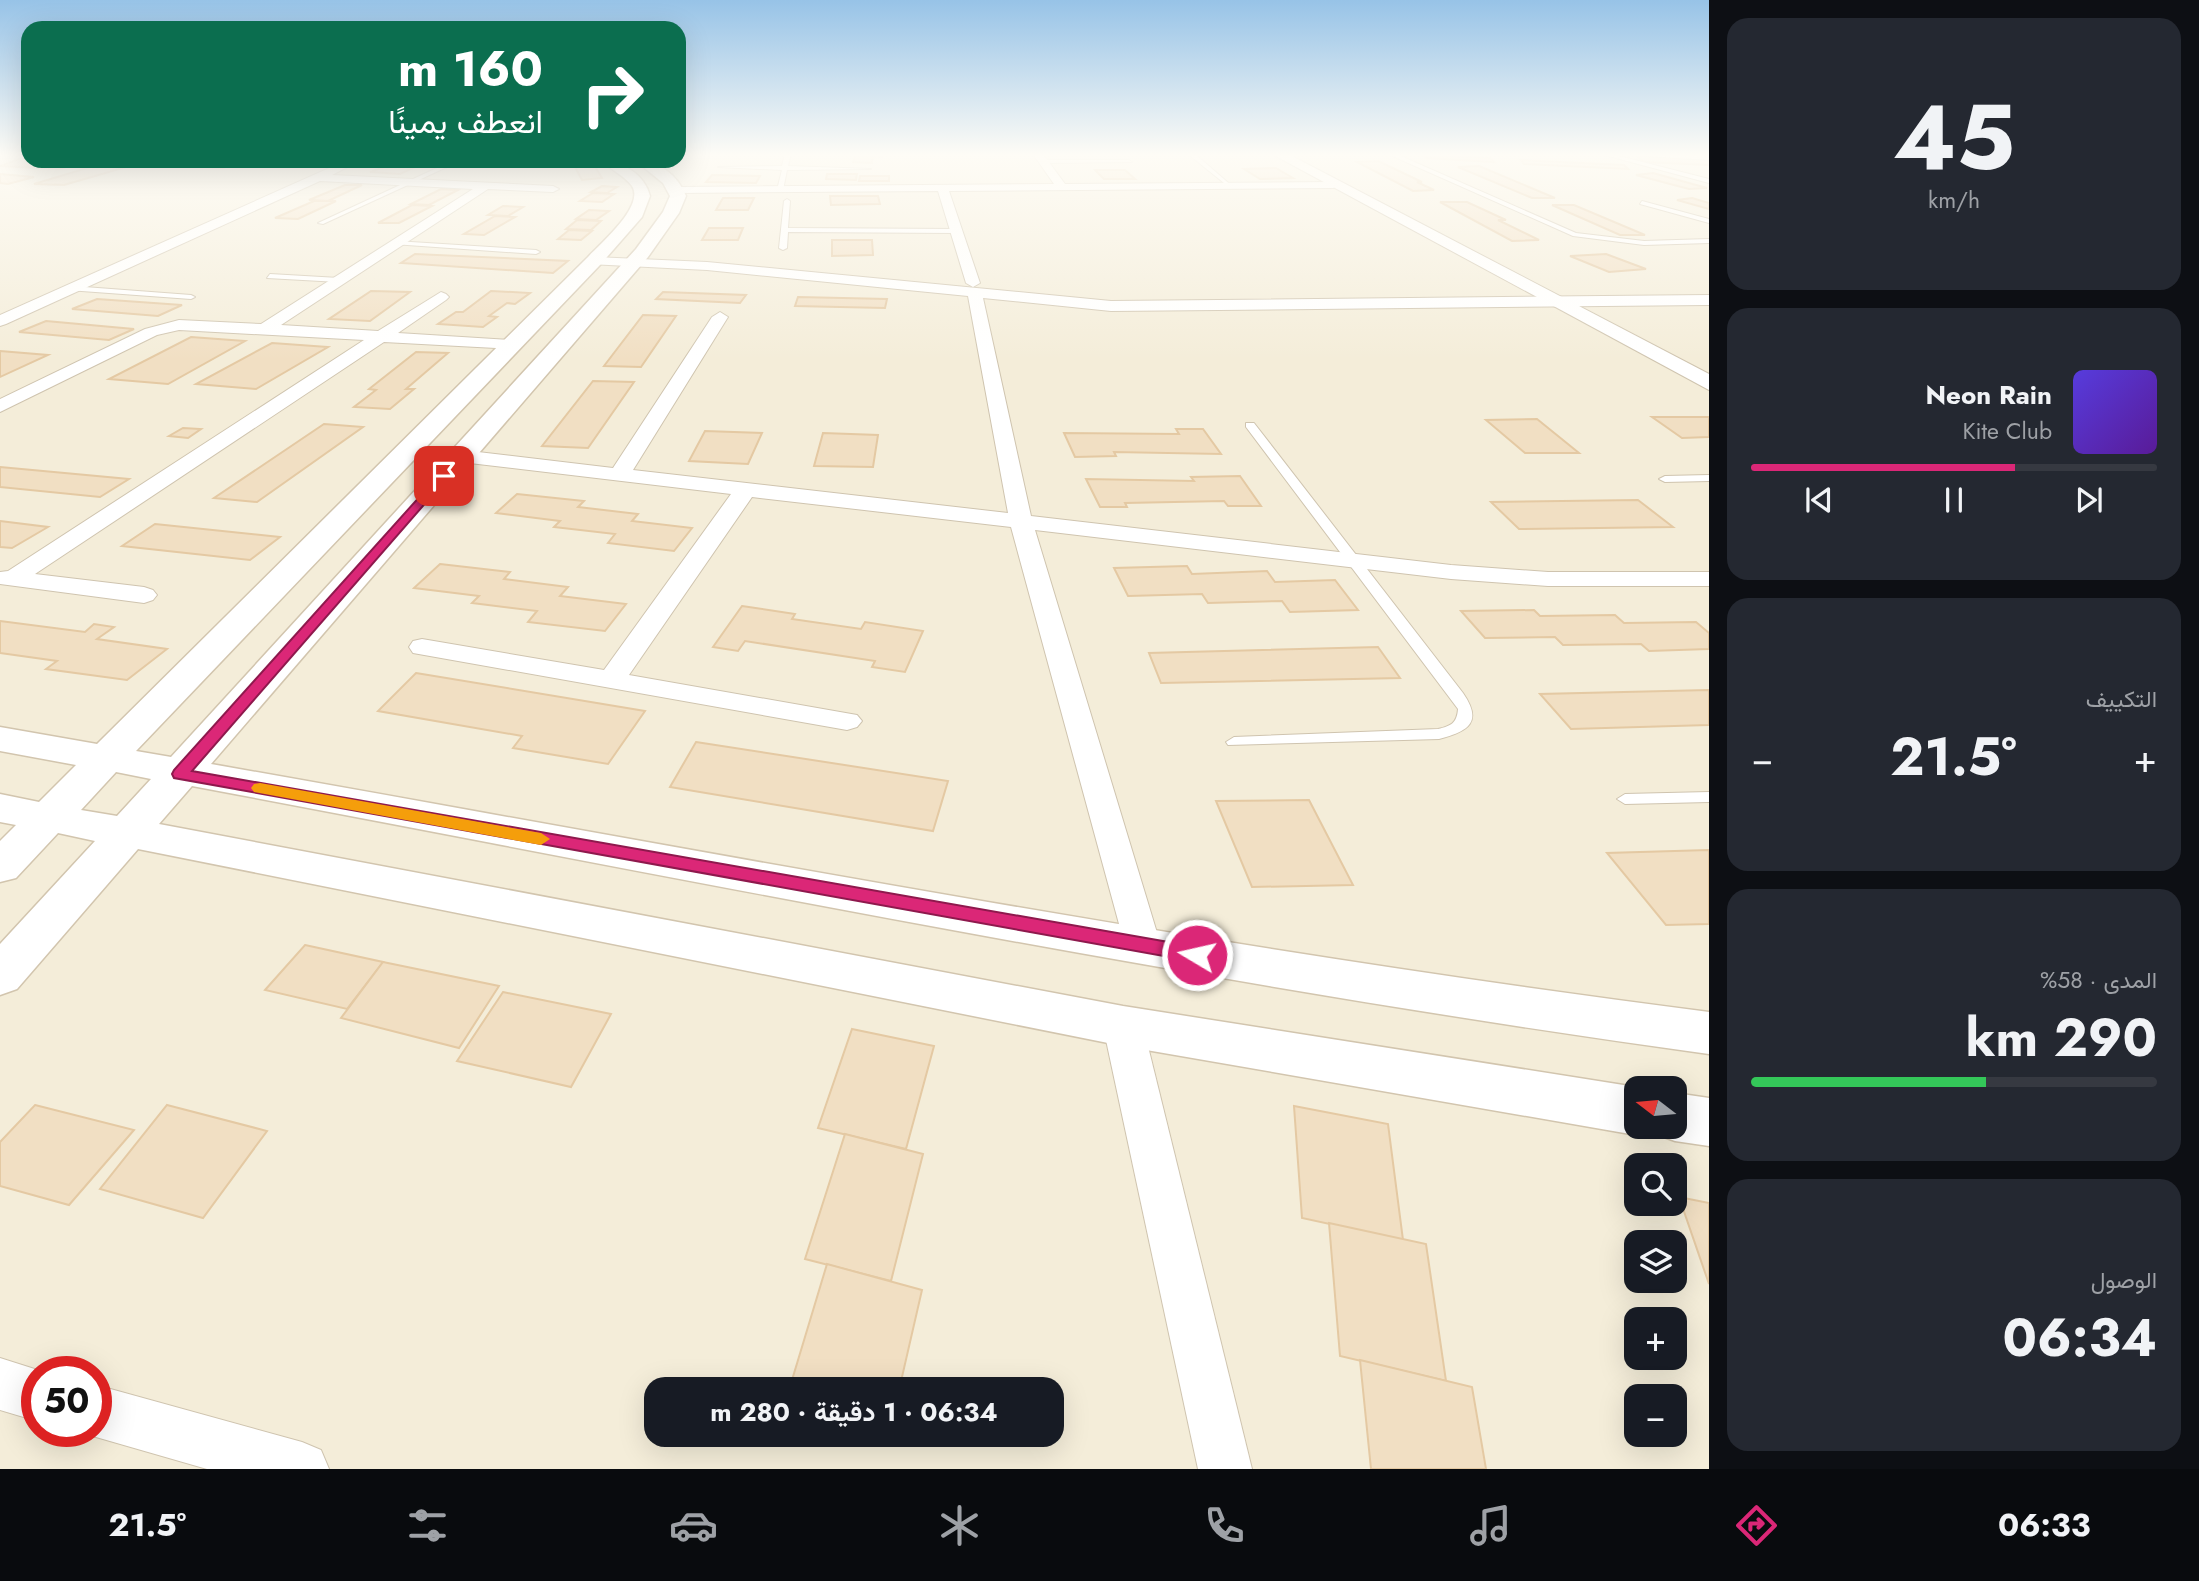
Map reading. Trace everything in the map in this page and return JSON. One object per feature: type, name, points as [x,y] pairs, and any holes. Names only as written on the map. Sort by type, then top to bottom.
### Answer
[{"type":"main road","points":[[0,867],[598,257],[628,223]]},
{"type":"main road","points":[[0,976],[638,257],[663,223]]},
{"type":"main road","points":[[0,739],[180,774],[1143,946],[1521,1008],[1709,1033]]},
{"type":"main road","points":[[0,808],[1123,1026],[1624,1109]]},
{"type":"main road","points":[[1687,1119],[1709,1122]]},
{"type":"street","points":[[0,321],[215,223]]},
{"type":"street","points":[[264,329],[427,223]]},
{"type":"street","points":[[954,223],[974,289],[1021,521],[1143,946]]},
{"type":"street","points":[[1406,223],[1538,291]]},
{"type":"street","points":[[1428,223],[1563,296],[1709,383]]},
{"type":"street","points":[[598,257],[638,257],[974,289],[1087,304],[1157,307],[1563,296],[1709,289]]},
{"type":"street","points":[[974,289],[1151,297],[1538,291],[1589,301],[1709,300]]},
{"type":"street","points":[[6,579],[441,297]]},
{"type":"street","points":[[1589,301],[1625,319]]},
{"type":"street","points":[[619,475],[720,317]]},
{"type":"street","points":[[0,406],[151,331],[193,324],[510,345]]},
{"type":"street","points":[[461,456],[1451,572],[1548,579],[1709,579]]},
{"type":"street","points":[[611,680],[746,489]]},
{"type":"street","points":[[6,579],[144,595]]},
{"type":"street","points":[[422,647],[847,721]]},
{"type":"street","points":[[1123,1026],[1225,1469]]},
{"type":"street","points":[[0,1384],[21,1390]]},
{"type":"street","points":[[112,1416],[302,1469]]},
{"type":"lane","points":[[783,248],[786,223]]},
{"type":"lane","points":[[1547,223],[1575,235],[1644,243],[1709,241]]},
{"type":"lane","points":[[785,230],[957,231]]},
{"type":"lane","points":[[395,243],[536,252]]},
{"type":"lane","points":[[270,276],[339,280]]},
{"type":"lane","points":[[71,288],[191,297]]},
{"type":"lane","points":[[1234,742],[1438,734],[1456,730],[1465,720],[1465,709],[1458,696],[1250,425]]},
{"type":"lane","points":[[1665,479],[1709,478]]},
{"type":"lane","points":[[1625,799],[1709,797]]},
{"type":"shaded area","points":[[0,223],[1709,223],[1709,1469],[0,1469]]},
{"type":"building","points":[[484,223],[505,223],[484,235],[464,234]]},
{"type":"building","points":[[574,223],[599,223],[591,230],[566,229]]},
{"type":"building","points":[[1478,223],[1503,223],[1539,240],[1512,241]]},
{"type":"building","points":[[1592,223],[1616,223],[1645,235],[1620,235]]},
{"type":"building","points":[[709,228],[743,228],[738,240],[702,240]]},
{"type":"building","points":[[569,230],[592,231],[581,240],[558,239]]},
{"type":"building","points":[[832,240],[872,240],[873,255],[832,256]]},
{"type":"building","points":[[415,254],[568,261],[553,273],[401,263]]},
{"type":"building","points":[[1606,254],[1646,269],[1609,272],[1570,256]]},
{"type":"building","points":[[371,291],[410,292],[370,321],[329,319]]},
{"type":"building","points":[[491,291],[530,293],[515,304],[507,303],[489,316],[497,317],[483,327],[438,324],[456,312],[463,312]]},
{"type":"building","points":[[663,292],[746,295],[740,303],[656,299]]},
{"type":"building","points":[[798,297],[887,299],[885,308],[795,306]]},
{"type":"building","points":[[97,299],[182,305],[158,316],[72,309]]},
{"type":"building","points":[[643,315],[676,316],[641,367],[604,366]]},
{"type":"building","points":[[46,321],[134,329],[109,340],[19,332]]},
{"type":"building","points":[[191,337],[245,341],[168,384],[109,379]]},
{"type":"building","points":[[272,343],[328,347],[256,389],[196,384]]},
{"type":"building","points":[[0,351],[48,355],[0,377]]},
{"type":"building","points":[[416,352],[448,353],[406,389],[414,389],[390,409],[354,407],[376,390],[369,389]]},
{"type":"building","points":[[593,381],[634,382],[588,448],[542,446]]},
{"type":"building","points":[[1652,417],[1709,417],[1709,437],[1682,438]]},
{"type":"building","points":[[1537,419],[1579,453],[1525,453],[1486,420]]},
{"type":"building","points":[[324,424],[363,427],[257,502],[214,498]]},
{"type":"building","points":[[183,428],[201,429],[188,438],[169,436]]},
{"type":"building","points":[[1176,429],[1203,429],[1221,454],[1114,452],[1116,456],[1075,457],[1064,433],[1179,434]]},
{"type":"building","points":[[705,431],[762,433],[748,464],[689,461]]},
{"type":"building","points":[[823,433],[878,435],[873,467],[814,466]]},
{"type":"building","points":[[0,467],[129,479],[100,497],[0,487]]},
{"type":"building","points":[[1240,476],[1261,506],[1228,506],[1224,501],[1125,503],[1127,507],[1100,507],[1086,479],[1194,481],[1191,477]]},
{"type":"building","points":[[517,494],[584,501],[578,507],[638,514],[632,521],[692,528],[674,551],[608,543],[615,534],[554,527],[560,521],[496,513]]},
{"type":"building","points":[[1638,500],[1673,527],[1519,529],[1491,502]]},
{"type":"building","points":[[0,521],[48,527],[12,548],[0,547]]},
{"type":"building","points":[[155,524],[280,537],[250,560],[122,546]]},
{"type":"building","points":[[440,564],[510,572],[504,579],[568,587],[560,596],[626,604],[605,631],[528,622],[537,611],[472,603],[479,596],[414,588]]},
{"type":"building","points":[[1187,566],[1192,574],[1267,571],[1275,582],[1335,580],[1358,610],[1290,612],[1282,601],[1208,603],[1202,594],[1128,596],[1114,568]]},
{"type":"building","points":[[742,606],[795,614],[792,619],[861,629],[865,622],[923,631],[905,672],[872,667],[875,661],[745,641],[738,651],[713,647]]},
{"type":"building","points":[[1534,610],[1540,616],[1615,615],[1624,623],[1696,622],[1709,633],[1709,649],[1649,651],[1641,644],[1563,645],[1555,637],[1485,638],[1461,611]]},
{"type":"building","points":[[0,621],[85,632],[94,624],[114,627],[97,639],[167,649],[127,680],[46,669],[57,661],[0,653]]},
{"type":"building","points":[[1378,647],[1400,678],[1161,683],[1149,653]]},
{"type":"building","points":[[416,673],[645,711],[608,764],[513,748],[522,736],[378,711]]},
{"type":"building","points":[[1709,690],[1709,725],[1571,729],[1540,694]]},
{"type":"building","points":[[696,742],[948,781],[933,831],[670,787]]},
{"type":"building","points":[[1309,800],[1353,885],[1252,887],[1216,801]]},
{"type":"building","points":[[1709,850],[1709,924],[1666,925],[1607,853]]},
{"type":"building","points":[[305,945],[383,962],[347,1009],[265,990]]},
{"type":"building","points":[[383,962],[499,986],[459,1048],[341,1018]]},
{"type":"building","points":[[503,992],[611,1014],[571,1087],[457,1061]]},
{"type":"building","points":[[852,1029],[934,1046],[906,1149],[818,1128]]},
{"type":"building","points":[[35,1105],[134,1130],[69,1205],[0,1186],[0,1142]]},
{"type":"building","points":[[167,1105],[267,1131],[203,1218],[100,1189]]},
{"type":"building","points":[[1294,1106],[1388,1124],[1403,1240],[1302,1218]]},
{"type":"building","points":[[845,1134],[923,1154],[891,1281],[805,1259]]},
{"type":"building","points":[[1687,1199],[1709,1203],[1709,1284],[1686,1216]]},
{"type":"building","points":[[1329,1223],[1426,1244],[1446,1381],[1340,1356]]},
{"type":"building","points":[[827,1264],[922,1290],[902,1377],[793,1377]]},
{"type":"building","points":[[1360,1360],[1472,1387],[1486,1469],[1371,1469]]},
{"type":"slow traffic","points":[[260,788],[541,839]]},
{"type":"route","points":[[444,476],[180,774],[1197,955]]}]
